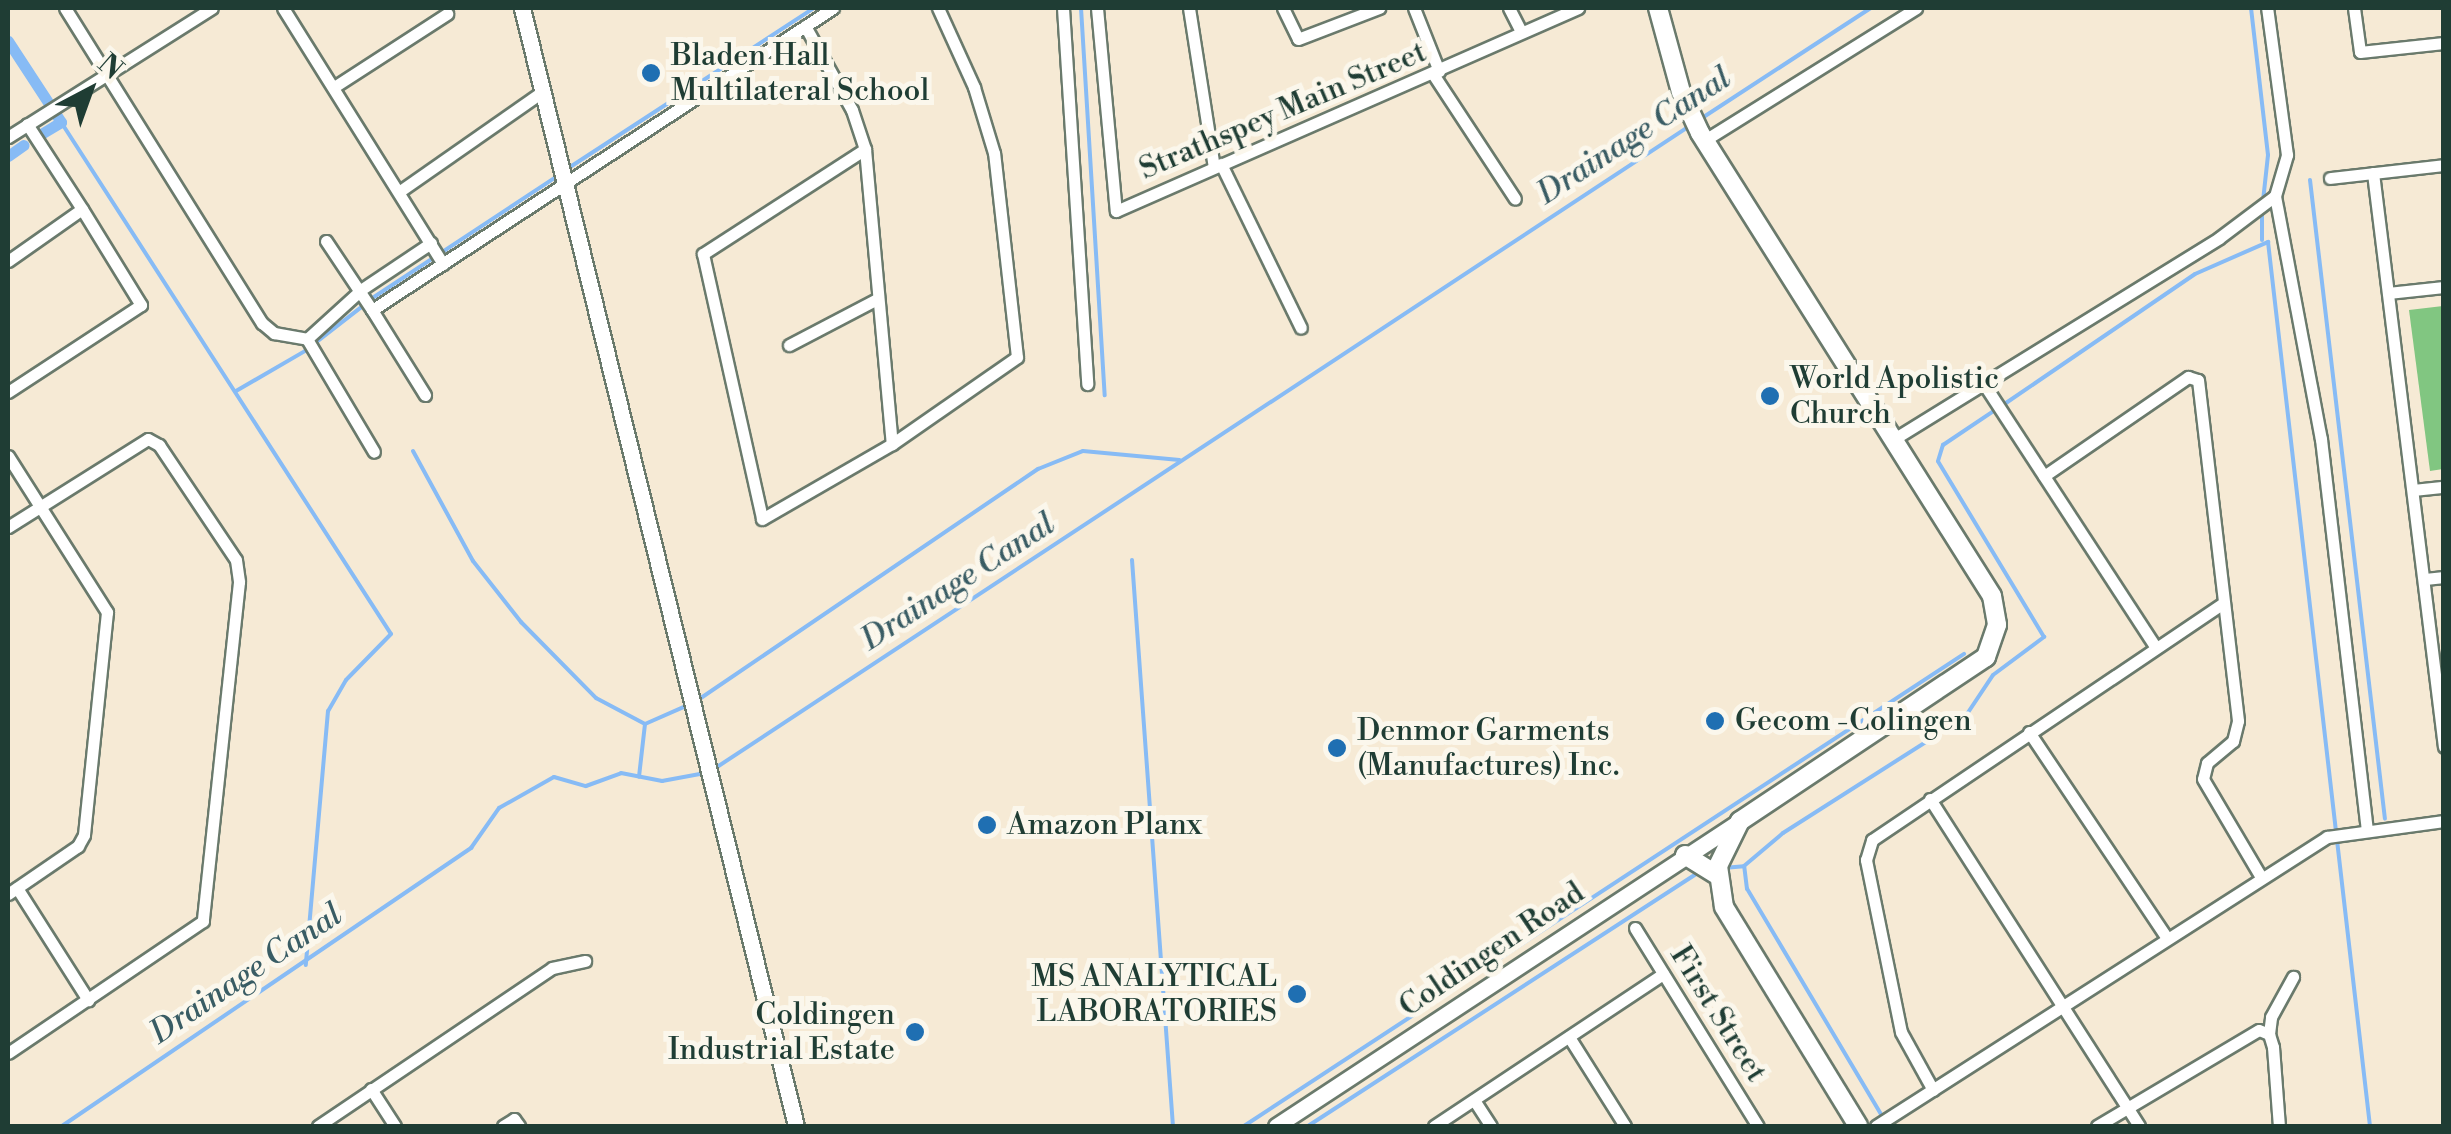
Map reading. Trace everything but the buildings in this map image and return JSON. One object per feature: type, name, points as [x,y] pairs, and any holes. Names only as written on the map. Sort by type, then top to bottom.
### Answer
[{"type":"main road","points":[[522,8],[796,1126]]},
{"type":"main road","points":[[1658,8],[1687,108],[1702,136],[1992,596],[1992,642],[1986,657],[1952,684],[1740,821],[1718,876],[1724,907],[1751,958],[1858,1126]]},
{"type":"main road","name":"Coldingen Road","points":[[1276,1126],[1740,821]]},
{"type":"main road","points":[[1685,855],[1718,876]]},
{"type":"street","points":[[65,8],[262,324],[274,333],[307,339],[374,452]]},
{"type":"street","points":[[8,137],[212,8]]},
{"type":"street","points":[[283,8],[443,264]]},
{"type":"street","points":[[372,310],[833,8]]},
{"type":"street","points":[[864,150],[703,254],[762,518],[892,444],[1017,357],[994,153],[974,87],[938,8]]},
{"type":"street","points":[[1063,8],[1087,384]]},
{"type":"street","name":"Strathspey Main Street","points":[[1097,8],[1116,210],[1578,8]]},
{"type":"street","points":[[1189,8],[1218,166],[1301,328]]},
{"type":"street","points":[[1283,8],[1290,30],[1304,38],[1379,8]]},
{"type":"street","points":[[1414,8],[1436,72],[1515,199]]},
{"type":"street","points":[[1509,8],[1521,32]]},
{"type":"street","points":[[1702,136],[1916,8]]},
{"type":"street","points":[[2267,8],[2287,155],[2275,196],[2321,439],[2367,829]]},
{"type":"street","points":[[2354,8],[2360,52],[2444,43]]},
{"type":"street","points":[[334,87],[446,14]]},
{"type":"street","points":[[805,26],[852,110],[864,150],[892,444]]},
{"type":"street","points":[[400,191],[542,92]]},
{"type":"street","points":[[8,392],[141,305],[28,124]]},
{"type":"street","points":[[2330,178],[2444,165]]},
{"type":"street","points":[[2373,173],[2444,747]]},
{"type":"street","points":[[1894,438],[2275,196]]},
{"type":"street","points":[[8,261],[82,209]]},
{"type":"street","points":[[326,241],[425,396]]},
{"type":"street","points":[[307,339],[359,291],[430,243]]},
{"type":"street","points":[[2388,293],[2444,287]]},
{"type":"street","points":[[789,345],[877,299]]},
{"type":"street","points":[[2044,476],[2193,376],[2238,732],[2207,763],[2203,779],[2261,876]]},
{"type":"street","points":[[1984,384],[2155,646]]},
{"type":"street","points":[[8,527],[148,439],[159,445],[236,560],[240,582],[203,921],[8,1053]]},
{"type":"street","points":[[8,456],[105,601],[107,629],[84,835],[78,846],[12,891],[88,1000]]},
{"type":"street","points":[[2414,490],[2444,487]]},
{"type":"street","points":[[2425,580],[2444,578]]},
{"type":"street","points":[[1933,1090],[1901,1032],[1866,860],[1872,840],[2222,604]]},
{"type":"street","points":[[2028,732],[2167,938]]},
{"type":"street","points":[[1930,798],[2139,1126]]},
{"type":"street","points":[[1876,1126],[2327,837],[2444,821]]},
{"type":"street","name":"First Street","points":[[1635,928],[1758,1126]]},
{"type":"street","points":[[318,1126],[552,968],[585,961]]},
{"type":"street","points":[[1434,1126],[1664,974]]},
{"type":"street","points":[[2279,1126],[2270,1017],[2293,977]]},
{"type":"street","points":[[2097,1126],[2252,1031],[2270,1034]]},
{"type":"street","points":[[1569,1036],[1625,1126]]},
{"type":"street","points":[[371,1090],[396,1126]]},
{"type":"street","points":[[1474,1100],[1491,1126]]},
{"type":"street","points":[[503,1126],[514,1119],[519,1126]]},
{"type":"green space","points":[[2443,306],[2443,469],[2430,471],[2409,310]]},
{"type":"waterway","points":[[567,169],[814,8]]},
{"type":"waterway","points":[[1081,8],[1105,395]]},
{"type":"waterway","name":"Drainage Canal","points":[[1699,120],[1871,8]]},
{"type":"waterway","points":[[2251,8],[2268,155],[2263,201]]},
{"type":"waterway","points":[[8,41],[61,122],[41,134]]},
{"type":"waterway","points":[[61,122],[391,634],[346,680],[328,711],[306,965]]},
{"type":"waterway","name":"Drainage Canal","points":[[714,769],[1691,125]]},
{"type":"waterway","points":[[8,156],[24,145]]},
{"type":"waterway","points":[[371,299],[559,175]]},
{"type":"waterway","points":[[2310,180],[2385,819]]},
{"type":"waterway","points":[[2262,211],[2262,240]]},
{"type":"waterway","points":[[2003,405],[2195,274],[2268,242],[2370,1126]]},
{"type":"waterway","points":[[236,391],[305,351],[364,305]]},
{"type":"waterway","points":[[1888,1126],[1747,889],[1744,866],[1783,833],[1965,717],[1993,675],[2044,637],[1938,461],[1943,445],[1995,410]]},
{"type":"waterway","points":[[413,451],[473,561],[521,622],[596,698],[645,724],[639,777]]},
{"type":"waterway","points":[[695,702],[1038,469],[1083,451],[1180,460]]},
{"type":"waterway","points":[[1132,560],[1173,1126]]},
{"type":"waterway","points":[[1244,1126],[1964,654]]},
{"type":"waterway","points":[[645,724],[686,706]]},
{"type":"waterway","name":"Drainage Canal","points":[[62,1126],[471,848],[499,808],[554,777],[586,786],[621,773],[662,781],[705,773]]},
{"type":"waterway","points":[[1723,868],[1744,866]]},
{"type":"waterway","points":[[1308,1126],[1699,872]]},
{"type":"place","name":"Bladen Hall Multilateral School","points":[[651,73]]},
{"type":"place","name":"World Apolistic Church","points":[[1770,396]]},
{"type":"place","name":"Gecom -Colingen","points":[[1715,721]]},
{"type":"place","name":"Denmor Garments (Manufactures) Inc.","points":[[1337,748]]},
{"type":"place","name":"Amazon Planx","points":[[987,825]]},
{"type":"place","name":"MS ANALYTICAL LABORATORIES","points":[[1297,994]]},
{"type":"place","name":"Coldingen Industrial Estate","points":[[915,1032]]}]
